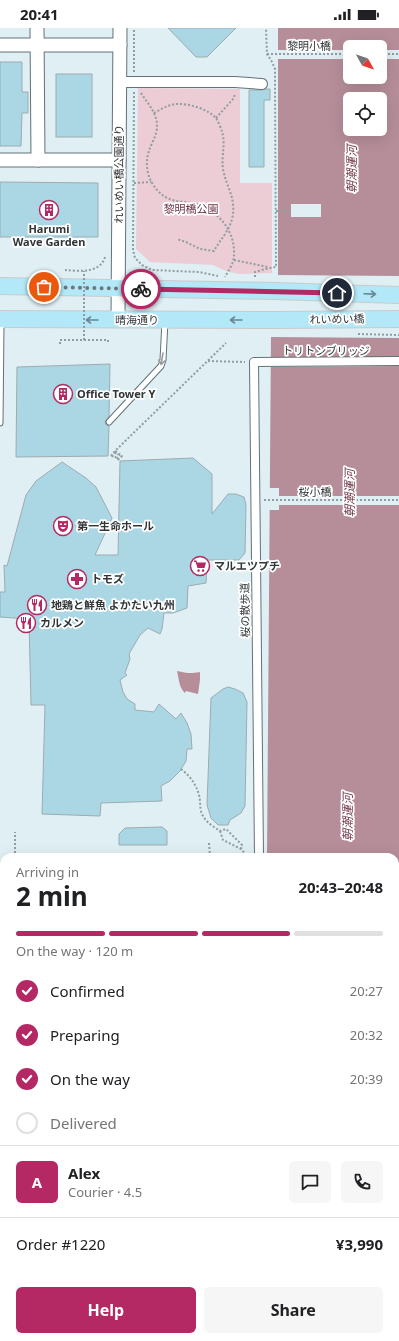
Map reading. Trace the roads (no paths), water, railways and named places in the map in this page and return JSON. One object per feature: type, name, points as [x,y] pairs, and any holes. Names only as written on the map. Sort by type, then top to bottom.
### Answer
[{"type":"main road","points":[[0,286],[275,291],[399,295]]},
{"type":"main road","name":"晴海通り","points":[[0,319],[275,320]]},
{"type":"main road","name":"れいめい橋","points":[[275,320],[399,319]]},
{"type":"street","points":[[37,28],[38,160]]},
{"type":"street","name":"れいめい橋公園通り","points":[[118,320],[120,28]]},
{"type":"street","points":[[0,45],[120,45]]},
{"type":"street","points":[[119,82],[235,82],[262,84]]},
{"type":"street","points":[[0,160],[119,160]]},
{"type":"street","name":"トリトンブリッジ","points":[[254,362],[399,361]]},
{"type":"street","name":"桜の散歩道","points":[[254,362],[259,853]]},
{"type":"lane","points":[[0,319],[0,422]]},
{"type":"lane","points":[[109,422],[161,366],[165,320]]},
{"type":"water","name":"朝潮運河","points":[[278,28],[399,28],[399,853],[267,853],[271,336],[277,336],[278,305]]},
{"type":"water","points":[[177,671],[188,673],[200,672],[198,694],[186,691],[185,693],[183,691]]},
{"type":"place","name":"Harumi Wave Garden","points":[[49,210]]},
{"type":"place","name":"Office Tower Y","points":[[63,394]]},
{"type":"place","name":"第一生命ホール","points":[[63,526]]},
{"type":"place","name":"マルエツプチ","points":[[200,566]]},
{"type":"place","name":"トモズ","points":[[77,579]]},
{"type":"place","name":"地鶏と鮮魚 よかたい九州","points":[[37,605]]},
{"type":"place","name":"カルメン","points":[[26,623]]},
{"type":"park label","name":"黎明橋公園","points":[[191,209]]}]
